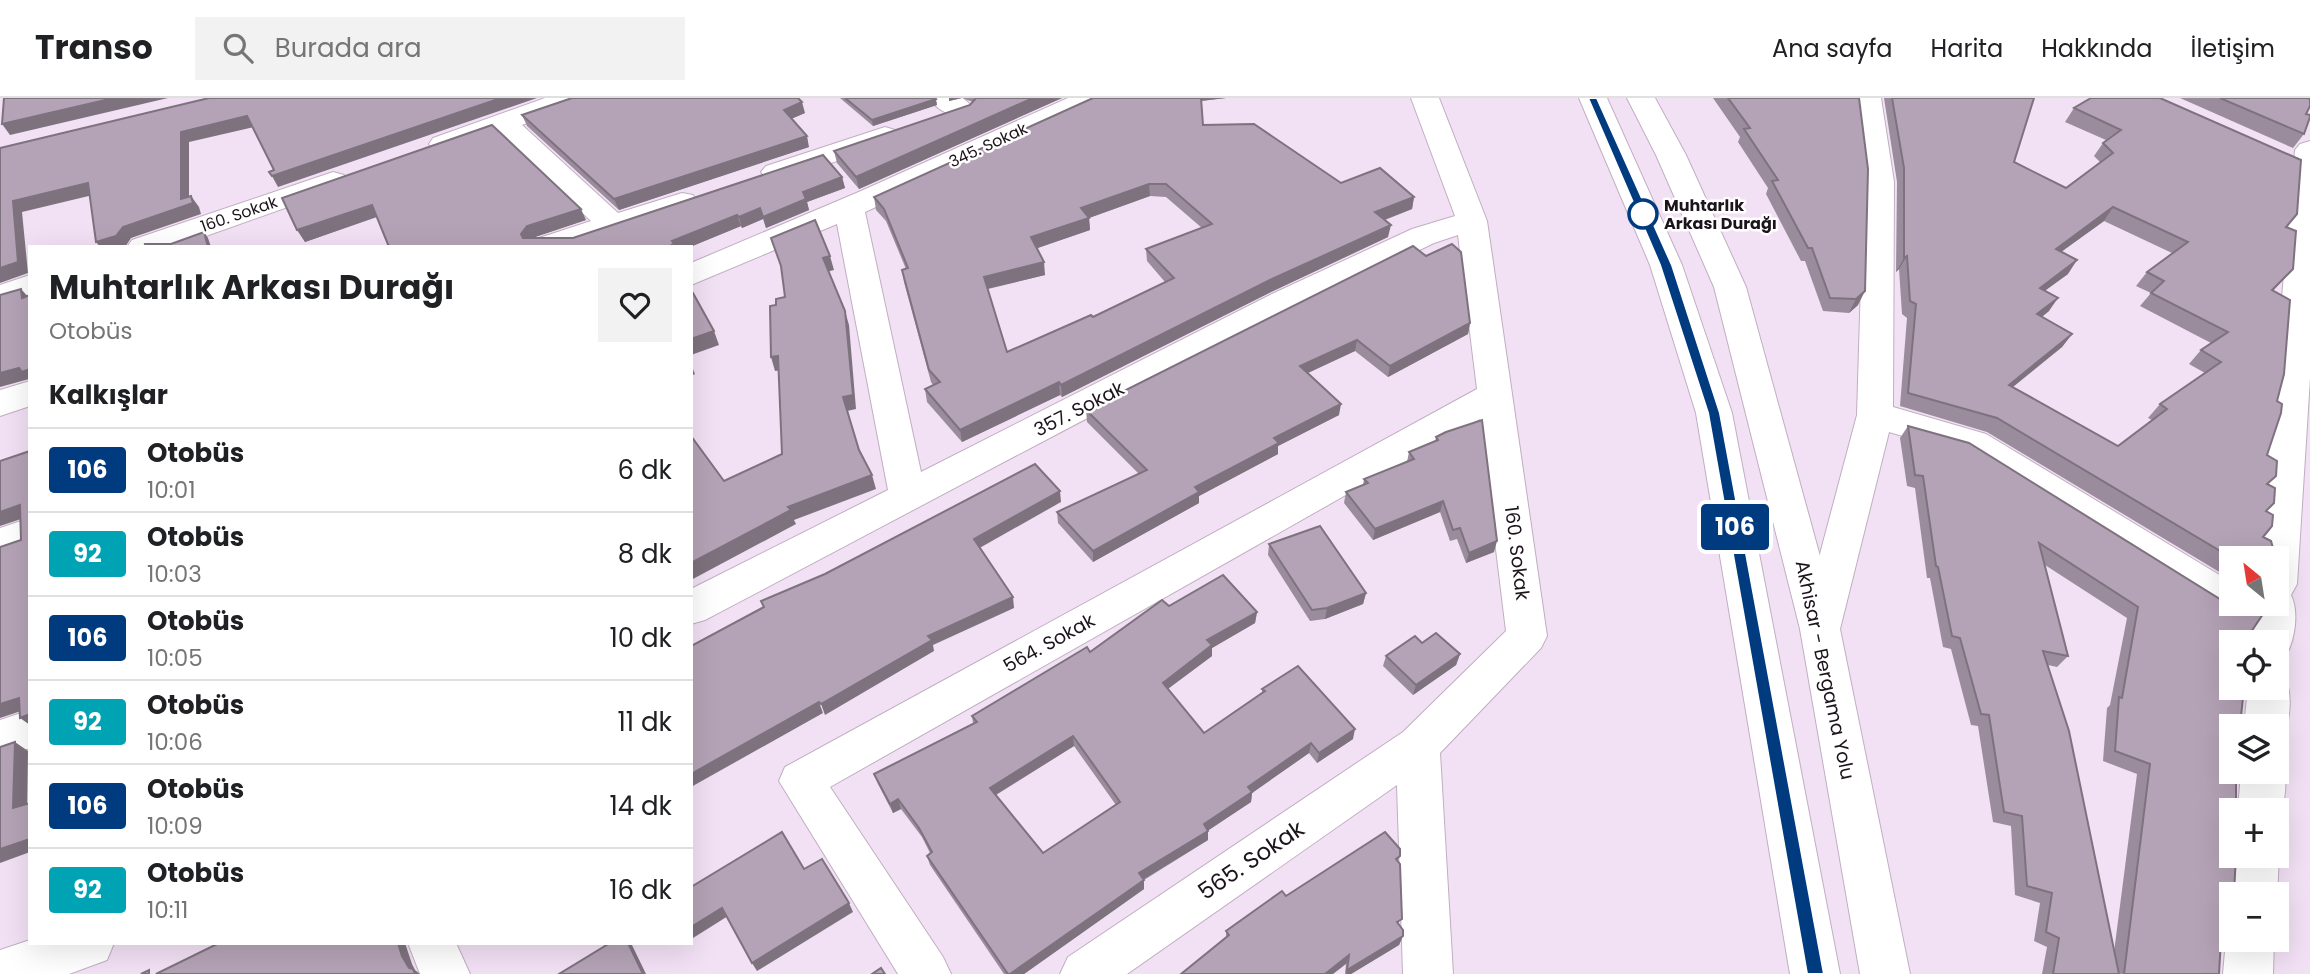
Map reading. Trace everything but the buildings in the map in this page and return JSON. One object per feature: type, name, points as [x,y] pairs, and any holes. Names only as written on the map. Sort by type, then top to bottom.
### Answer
[{"type":"street","points":[[413,154],[572,98]]},
{"type":"street","points":[[754,179],[851,183],[916,125],[961,109],[943,98]]},
{"type":"street","name":"345. Sokak","points":[[693,274],[851,183],[1091,98]]},
{"type":"street","name":"160. Sokak","points":[[1418,746],[1527,636],[1472,220],[1425,98]]},
{"type":"street","points":[[1592,98],[1666,265],[1714,413],[1815,974]]},
{"type":"street","name":"Akhisar - Bergama Yolu","points":[[1640,98],[1671,155],[1730,287],[1820,629],[1885,974]]},
{"type":"street","points":[[1820,629],[1875,415],[1879,182],[1867,98]]},
{"type":"street","points":[[503,123],[613,225]]},
{"type":"street","points":[[2279,546],[2301,158]]},
{"type":"street","name":"160. Sokak","points":[[149,245],[362,172]]},
{"type":"street","points":[[851,183],[908,498]]},
{"type":"street","points":[[550,245],[703,196]]},
{"type":"street","name":"357. Sokak","points":[[693,607],[1284,302],[1423,236],[1472,220]]},
{"type":"street","points":[[0,296],[28,287]]},
{"type":"street","points":[[0,403],[28,394]]},
{"type":"street","name":"564. Sokak","points":[[926,974],[801,781],[1497,394]]},
{"type":"street","points":[[1875,415],[1973,443],[2219,594]]},
{"type":"street","points":[[0,544],[28,534]]},
{"type":"street","points":[[2257,616],[2274,625]]},
{"type":"street","points":[[0,739],[28,730]]},
{"type":"street","points":[[1418,746],[1428,974]]},
{"type":"street","name":"565. Sokak","points":[[1084,974],[1418,746]]},
{"type":"street","points":[[8,972],[84,945]]},
{"type":"street","points":[[433,945],[445,974]]},
{"type":"street","points":[[2248,974],[2249,952]]},
{"type":"bus line","name":"106","points":[[1593,98],[1666,265],[1714,413],[1815,974]]},
{"type":"place","name":"Muhtarlık Arkası Durağı","points":[[1643,214]]}]
